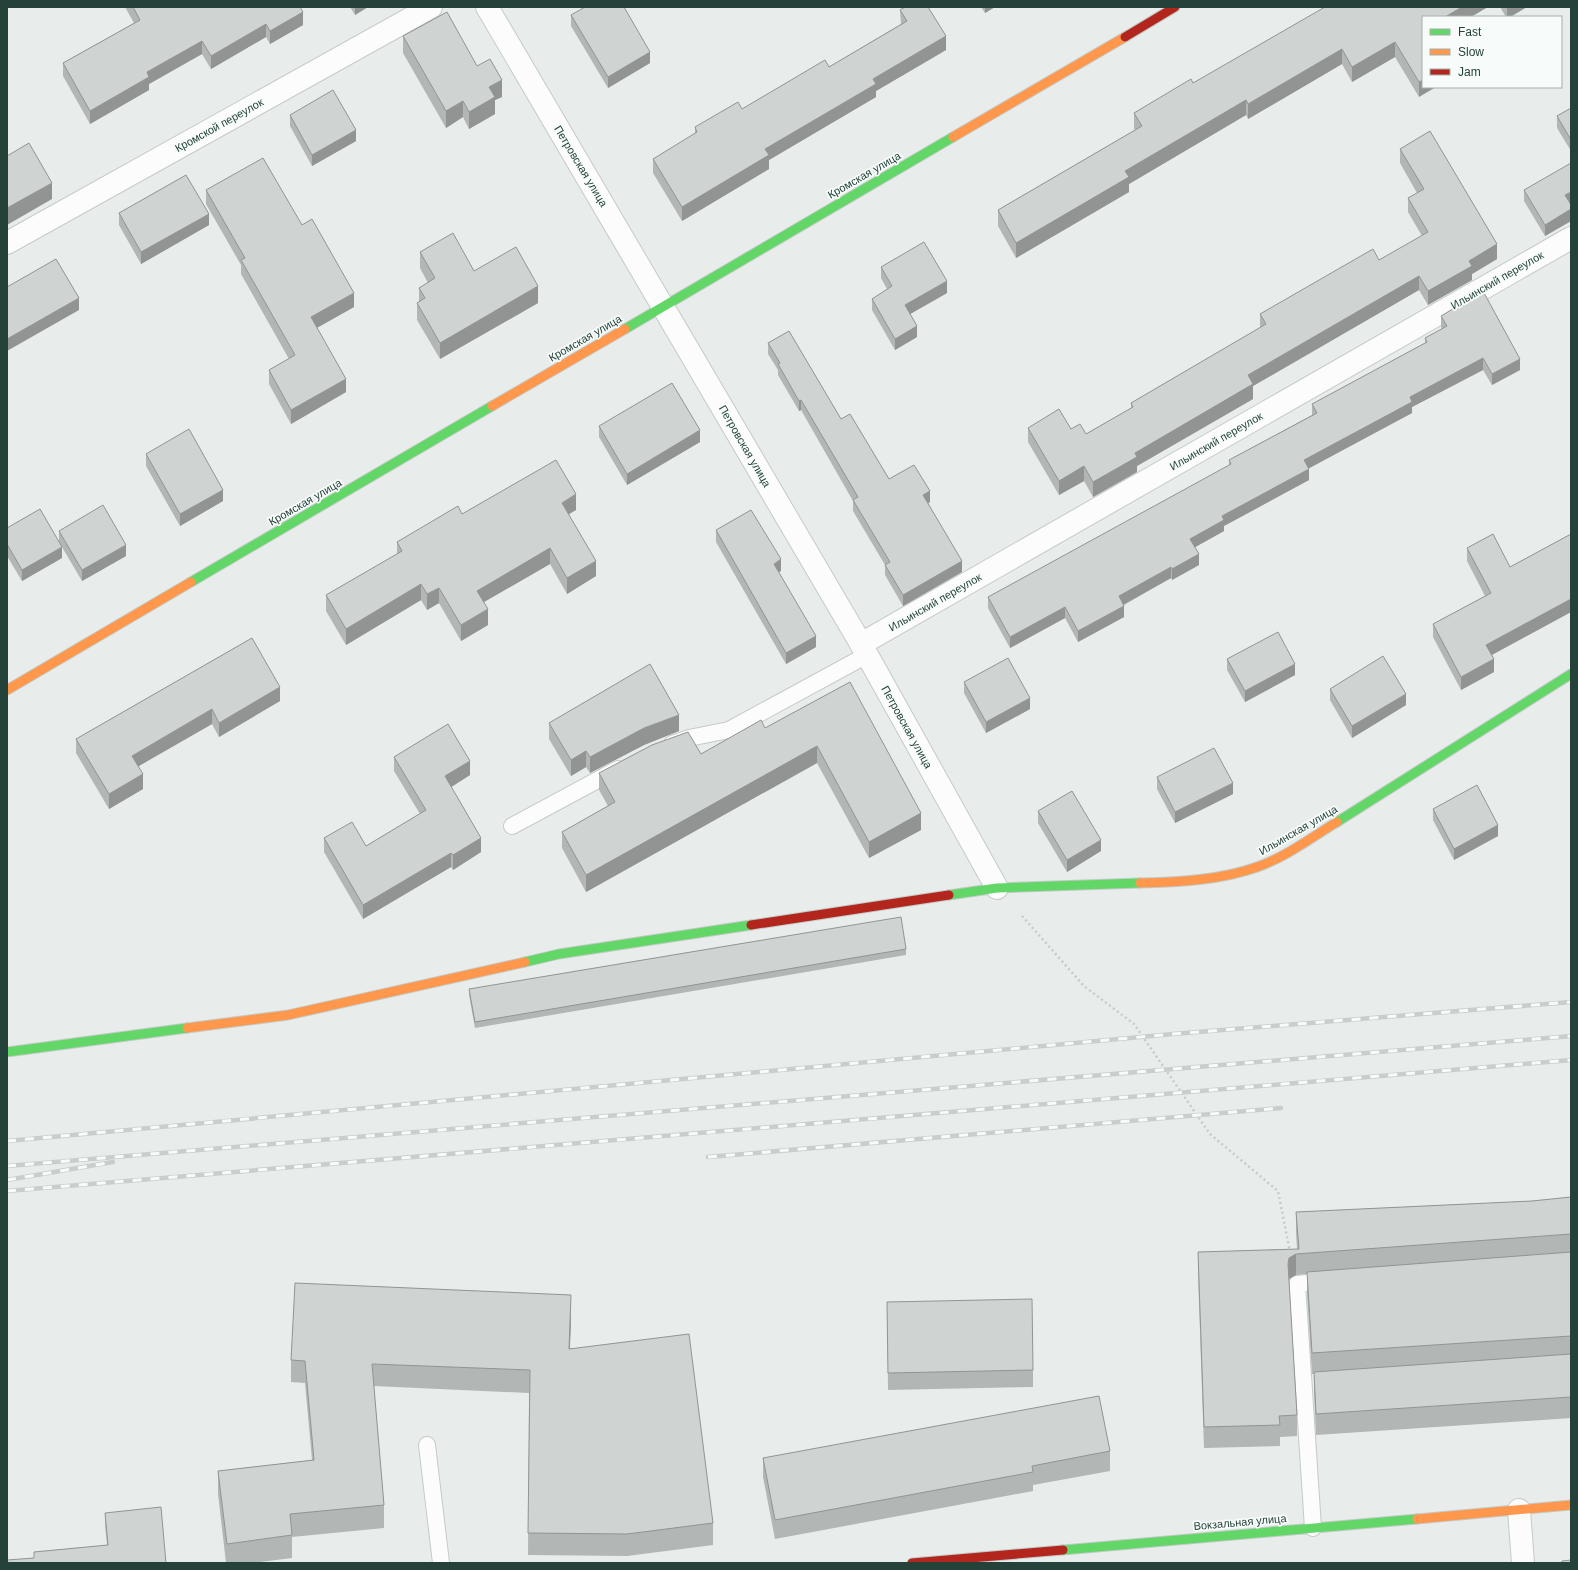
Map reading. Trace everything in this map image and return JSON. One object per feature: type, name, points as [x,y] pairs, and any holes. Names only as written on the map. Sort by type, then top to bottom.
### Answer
[{"type":"street","name":"Кромской переулок","points":[[7,243],[431,7]]},
{"type":"street","name":"Петровская улица","points":[[487,7],[664,306],[864,649],[997,888]]},
{"type":"street","name":"Кромская улица","points":[[7,690],[1175,7]]},
{"type":"street","name":"Ильинский переулок","points":[[864,649],[1571,238]]},
{"type":"street","name":"Ильинская улица","points":[[7,1052],[288,1015],[559,954],[997,888],[1177,882],[1227,875],[1258,867],[1300,845],[1571,674]]},
{"type":"street","name":"Вокзальная улица","points":[[912,1563],[1571,1505]]},
{"type":"street","points":[[1519,1510],[1523,1563]]},
{"type":"lane","points":[[655,750],[689,738],[729,730],[864,649]]},
{"type":"lane","points":[[512,826],[634,760]]},
{"type":"lane","points":[[1313,1528],[1311,1383],[1297,1284],[1345,1280]]},
{"type":"lane","points":[[427,1445],[441,1563]]},
{"type":"path","points":[[997,888],[1084,986],[1134,1024],[1210,1134],[1278,1192],[1297,1284]]},
{"type":"building","points":[[133,7],[300,7],[303,12],[270,31],[266,24],[211,56],[202,41],[147,72],[149,77],[90,111],[63,63],[140,20]]},
{"type":"building","points":[[585,7],[624,7],[650,52],[608,77],[571,15]]},
{"type":"building","points":[[905,7],[928,7],[946,36],[873,79],[876,84],[765,149],[769,155],[682,207],[653,159],[697,132],[695,127],[738,102],[742,109],[825,60],[829,67],[907,21],[900,10]]},
{"type":"building","points":[[1325,7],[1462,7],[1447,16],[1422,16],[1422,80],[1419,82],[1395,42],[1352,67],[1342,49],[1248,104],[1246,100],[1125,171],[1129,177],[1016,243],[998,210],[1142,126],[1134,113],[1191,79],[1193,83]]},
{"type":"building","points":[[447,12],[477,66],[490,59],[502,80],[489,87],[495,97],[469,112],[463,101],[446,111],[403,36]]},
{"type":"building","points":[[333,90],[356,130],[312,155],[290,115]]},
{"type":"building","points":[[1571,108],[1571,140],[1557,116]]},
{"type":"building","points":[[1430,131],[1497,244],[1469,261],[1472,266],[1428,291],[1419,276],[1248,375],[1253,384],[1135,453],[1137,457],[1093,482],[1084,466],[1059,481],[1028,428],[1059,409],[1071,429],[1080,424],[1086,434],[1133,407],[1131,403],[1266,324],[1260,314],[1373,249],[1379,260],[1428,232],[1408,198],[1424,189],[1400,149]]},
{"type":"building","points":[[29,143],[52,183],[7,208],[7,156]]},
{"type":"building","points":[[263,158],[302,225],[312,219],[354,293],[311,317],[346,379],[291,410],[269,370],[295,355],[241,260],[245,258],[206,190]]},
{"type":"building","points":[[1571,163],[1571,192],[1565,195],[1571,205],[1571,209],[1545,225],[1524,190]]},
{"type":"building","points":[[186,175],[209,214],[141,252],[119,213]]},
{"type":"building","points":[[453,233],[474,271],[516,247],[538,286],[440,343],[417,303],[425,298],[419,288],[435,278],[420,252]]},
{"type":"building","points":[[924,242],[947,281],[905,305],[917,326],[895,339],[872,299],[892,286],[881,267]]},
{"type":"building","points":[[56,259],[79,298],[7,339],[7,287]]},
{"type":"building","points":[[1483,291],[1520,359],[1492,374],[1483,358],[1410,397],[1412,402],[1304,460],[1309,469],[1222,516],[1224,520],[1190,539],[1199,554],[1172,569],[1171,567],[1119,596],[1124,606],[1078,631],[1065,607],[1010,637],[988,597],[1231,464],[1229,460],[1317,413],[1312,404],[1427,342],[1425,338],[1447,326],[1441,316]]},
{"type":"building","points":[[789,331],[841,419],[850,414],[889,479],[914,465],[930,491],[923,495],[962,561],[903,595],[885,565],[890,562],[853,500],[858,497],[801,400],[799,401],[768,343]]},
{"type":"building","points":[[672,383],[700,430],[627,474],[599,426]]},
{"type":"building","points":[[189,429],[223,490],[180,514],[146,454]]},
{"type":"building","points":[[556,460],[576,494],[562,503],[596,561],[567,578],[550,548],[477,591],[488,609],[461,625],[439,588],[427,594],[421,584],[346,629],[326,595],[402,551],[397,542],[458,506],[462,514]]},
{"type":"building","points":[[103,505],[126,545],[82,570],[59,531]]},
{"type":"building","points":[[40,509],[62,547],[22,570],[7,544],[7,528]]},
{"type":"building","points":[[751,510],[781,559],[774,564],[816,636],[786,653],[716,530]]},
{"type":"building","points":[[1493,534],[1510,567],[1571,534],[1571,599],[1486,645],[1494,659],[1461,677],[1433,624],[1491,593],[1467,548]]},
{"type":"building","points":[[1278,632],[1295,664],[1245,691],[1227,659]]},
{"type":"building","points":[[252,638],[280,687],[219,723],[212,709],[132,756],[143,774],[109,794],[76,739]]},
{"type":"building","points":[[1383,656],[1406,694],[1352,726],[1330,689]]},
{"type":"building","points":[[1008,658],[1030,698],[986,722],[964,682]]},
{"type":"building","points":[[650,664],[679,715],[644,728],[590,757],[586,751],[571,760],[549,723]]},
{"type":"building","points":[[850,682],[921,813],[869,842],[817,746],[586,875],[562,832],[615,802],[599,773],[652,745],[688,732],[701,754],[761,720],[765,728]]},
{"type":"building","points":[[448,724],[470,761],[445,776],[481,838],[453,855],[451,853],[363,905],[324,838],[352,822],[366,846],[426,810],[394,757]]},
{"type":"building","points":[[1214,748],[1233,783],[1175,812],[1157,777]]},
{"type":"building","points":[[1477,785],[1498,825],[1454,849],[1433,809]]},
{"type":"building","points":[[1072,791],[1101,840],[1067,860],[1038,811]]},
{"type":"building","points":[[901,917],[906,949],[475,1022],[469,989]]},
{"type":"building","points":[[1571,1197],[1571,1234],[1296,1254],[1289,1258],[1288,1264],[1297,1415],[1279,1416],[1280,1425],[1204,1427],[1198,1252],[1299,1249],[1296,1212],[1532,1201]]},
{"type":"building","points":[[1571,1252],[1571,1336],[1312,1353],[1307,1272]]},
{"type":"building","points":[[295,1283],[571,1295],[569,1349],[689,1334],[713,1523],[627,1534],[528,1533],[530,1370],[372,1364],[384,1505],[290,1514],[292,1535],[227,1544],[218,1471],[314,1460],[305,1361],[291,1360]]},
{"type":"building","points":[[1032,1299],[1033,1370],[888,1373],[887,1302]]},
{"type":"building","points":[[1571,1354],[1571,1397],[1316,1414],[1314,1372]]},
{"type":"building","points":[[1099,1396],[1110,1451],[1032,1466],[1033,1472],[775,1520],[763,1458]]},
{"type":"building","points":[[161,1507],[166,1563],[7,1563],[7,1560],[34,1558],[34,1552],[108,1545],[105,1513]]},
{"type":"building","points":[[1571,1560],[1571,1563],[1562,1563],[1562,1561]]},
{"type":"railway","points":[[7,1141],[1173,1034],[1571,1002]]},
{"type":"railway","points":[[7,1166],[1571,1036]]},
{"type":"railway","points":[[7,1191],[1571,1060]]},
{"type":"railway","points":[[708,1157],[1281,1108]]},
{"type":"railway","points":[[7,1180],[113,1162]]},
{"type":"traffic: fast","points":[[625,329],[953,137]]},
{"type":"traffic: fast","points":[[191,582],[492,406]]},
{"type":"traffic: fast","points":[[1337,822],[1571,674]]},
{"type":"traffic: fast","points":[[949,895],[997,888],[1140,883]]},
{"type":"traffic: fast","points":[[525,962],[559,954],[751,925]]},
{"type":"traffic: fast","points":[[7,1052],[187,1028]]},
{"type":"traffic: fast","points":[[1063,1550],[1417,1519]]},
{"type":"traffic: slow","points":[[953,137],[1125,37]]},
{"type":"traffic: slow","points":[[492,406],[625,329]]},
{"type":"traffic: slow","points":[[7,690],[191,582]]},
{"type":"traffic: slow","points":[[1140,883],[1200,880],[1229,875],[1257,867],[1278,858],[1337,822]]},
{"type":"traffic: slow","points":[[187,1028],[288,1015],[525,962]]},
{"type":"traffic: slow","points":[[1417,1519],[1571,1505]]},
{"type":"traffic: jam","points":[[1125,37],[1175,7]]},
{"type":"traffic: jam","points":[[751,925],[949,895]]},
{"type":"traffic: jam","points":[[912,1563],[1063,1550]]}]
